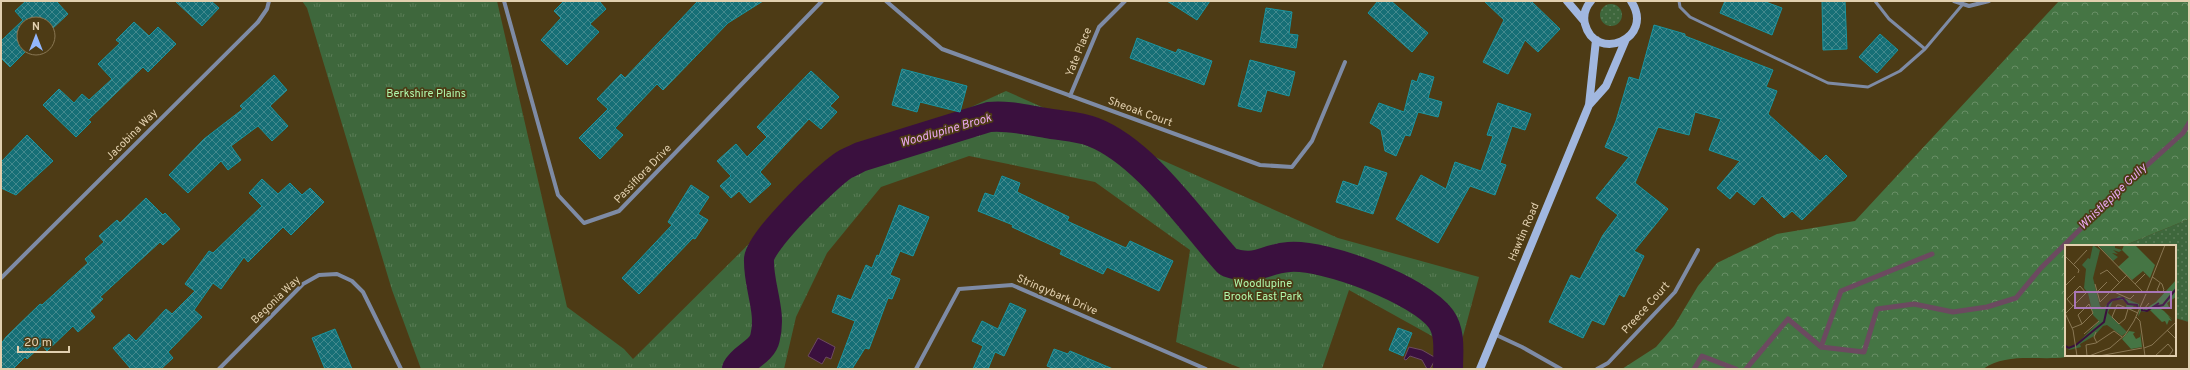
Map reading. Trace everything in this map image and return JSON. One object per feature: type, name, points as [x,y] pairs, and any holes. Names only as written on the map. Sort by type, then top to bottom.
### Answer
[{"type":"main road","points":[[1567,1],[1584,21]]},
{"type":"main road","points":[[1591,1],[1585,13],[1584,21],[1586,28],[1596,40],[1611,44],[1626,39]]},
{"type":"main road","name":"Hawtin Road","points":[[1590,104],[1606,86],[1626,39],[1636,25],[1637,16],[1634,3]]},
{"type":"main road","name":"Hawtin Road","points":[[1480,369],[1590,104],[1596,40]]},
{"type":"street","name":"Jacobina Way","points":[[1,278],[258,22],[267,9],[269,1]]},
{"type":"street","name":"Passiflora Drive","points":[[504,1],[558,195],[584,223],[619,211],[822,1]]},
{"type":"street","name":"Sheoak Court","points":[[886,1],[942,49],[1260,165],[1292,167],[1312,141],[1345,62]]},
{"type":"street","name":"Yate Place","points":[[1070,96],[1098,27],[1125,1]]},
{"type":"street","points":[[1954,1],[1970,6],[1989,1]]},
{"type":"street","name":"Preece Court","points":[[1597,369],[1608,363],[1675,292],[1698,250]]},
{"type":"street","name":"Begonia Way","points":[[218,369],[303,284],[319,275],[337,274],[352,280],[363,292],[401,369]]},
{"type":"street","name":"Stringybark Drive","points":[[916,369],[959,289],[1012,285],[1206,369]]},
{"type":"street","points":[[1494,334],[1522,347],[1561,369]]},
{"type":"lane","points":[[1680,1],[1680,7],[1690,17],[1828,83],[1868,86],[1900,70],[1925,49],[1963,4]]},
{"type":"lane","points":[[1875,1],[1889,18],[1925,49]]},
{"type":"green space","points":[[302,1],[497,1],[567,307],[624,349],[633,359],[772,221],[864,142],[923,129],[1006,91],[1338,238],[1479,277],[1459,351],[1349,290],[1322,369],[1243,369],[1176,342],[1190,250],[1095,182],[969,156],[881,187],[827,253],[796,317],[784,369],[421,369],[392,290],[307,8]]},
{"type":"green space","points":[[2059,1],[2189,1],[2189,219],[2125,245],[2065,245],[2065,356],[2071,356],[2058,358],[2009,359],[1991,364],[1983,369],[1622,369],[1656,347],[1674,326],[1698,286],[1717,263],[1777,234],[1855,221]]},
{"type":"green space","points":[[1611,4],[1619,7],[1622,15],[1619,23],[1611,26],[1603,23],[1600,15],[1603,7]]},
{"type":"green space","points":[[2189,219],[2189,322],[2176,318],[2176,245],[2125,245]]},
{"type":"shaded area","points":[[818,338],[835,347],[831,359],[826,357],[822,364],[808,356]]},
{"type":"shaded area","points":[[1409,347],[1422,350],[1436,358],[1430,369],[1427,369],[1422,360],[1410,356],[1406,360],[1404,359]]},
{"type":"building","points":[[26,1],[56,1],[68,14],[56,25],[56,16],[19,16],[15,11]]},
{"type":"building","points":[[175,1],[211,1],[219,8],[202,26]]},
{"type":"building","points":[[564,1],[599,1],[606,9],[590,24],[599,32],[567,65],[541,40],[561,18],[554,11]]},
{"type":"building","points":[[698,1],[763,1],[728,23],[663,90],[657,84],[615,128],[623,135],[600,159],[579,138],[608,109],[597,99],[621,74],[625,78]]},
{"type":"building","points":[[1167,1],[1210,1],[1197,20]]},
{"type":"building","points":[[1378,1],[1391,1],[1428,33],[1412,52],[1368,13]]},
{"type":"building","points":[[1484,1],[1531,1],[1560,29],[1538,52],[1525,40],[1508,74],[1483,62],[1504,20]]},
{"type":"building","points":[[1725,1],[1763,1],[1782,8],[1772,35],[1720,13]]},
{"type":"building","points":[[1822,1],[1845,1],[1847,49],[1823,50]]},
{"type":"building","points":[[1266,8],[1292,12],[1289,34],[1298,35],[1296,48],[1260,42]]},
{"type":"building","points":[[134,22],[149,36],[158,27],[176,44],[148,72],[143,67],[88,120],[91,122],[76,137],[43,105],[59,89],[74,103],[82,94],[89,100],[112,79],[98,64],[120,43],[116,40]]},
{"type":"building","points":[[1654,25],[1685,34],[1685,36],[1773,70],[1766,87],[1777,91],[1768,114],[1820,161],[1826,155],[1847,176],[1802,220],[1792,211],[1784,218],[1762,196],[1754,205],[1737,191],[1730,199],[1717,188],[1740,161],[1709,150],[1721,119],[1695,112],[1689,135],[1658,127],[1635,183],[1668,209],[1634,251],[1644,256],[1624,297],[1619,294],[1604,325],[1592,320],[1583,338],[1549,322],[1571,275],[1580,279],[1603,235],[1618,215],[1596,198],[1629,157],[1605,147],[1616,121],[1629,77],[1639,80]]},
{"type":"building","points":[[16,27],[16,56],[21,56],[10,67],[1,58],[1,41]]},
{"type":"building","points":[[1880,34],[1898,50],[1877,73],[1859,57]]},
{"type":"building","points":[[1137,38],[1176,53],[1178,49],[1212,61],[1204,85],[1130,58]]},
{"type":"building","points":[[1250,60],[1295,72],[1289,96],[1267,90],[1261,112],[1238,106]]},
{"type":"building","points":[[902,69],[967,86],[960,112],[920,102],[917,112],[892,105]]},
{"type":"building","points":[[811,71],[839,97],[830,106],[837,112],[821,129],[809,119],[760,172],[771,184],[750,203],[739,191],[731,198],[720,186],[731,176],[717,161],[736,144],[747,157],[767,137],[757,127]]},
{"type":"building","points":[[1420,73],[1434,77],[1428,98],[1442,102],[1438,117],[1418,112],[1410,136],[1405,135],[1396,156],[1385,151],[1381,130],[1370,123],[1379,103],[1404,112],[1412,80],[1417,82]]},
{"type":"building","points":[[274,75],[287,90],[270,106],[288,126],[272,141],[258,126],[231,146],[241,160],[228,170],[221,161],[188,193],[169,175],[204,139],[243,109],[240,106]]},
{"type":"building","points":[[1498,103],[1531,114],[1525,130],[1512,126],[1500,163],[1506,165],[1495,195],[1470,186],[1438,243],[1396,219],[1421,175],[1446,189],[1455,162],[1481,171],[1493,136],[1487,135]]},
{"type":"building","points":[[27,135],[53,161],[16,195],[1,188],[1,162]]},
{"type":"building","points":[[1365,166],[1387,173],[1373,214],[1336,202],[1343,181],[1358,186]]},
{"type":"building","points":[[1002,176],[1020,183],[1017,192],[1069,217],[1067,221],[1126,248],[1130,241],[1173,261],[1159,291],[1107,267],[1103,274],[1060,254],[1062,250],[1012,227],[1013,225],[978,211],[985,193],[994,196]]},
{"type":"building","points":[[262,179],[278,194],[290,183],[302,195],[310,188],[324,202],[291,235],[283,227],[248,262],[244,257],[221,289],[213,283],[194,310],[202,317],[168,352],[173,358],[161,369],[131,369],[113,348],[129,334],[136,341],[166,309],[172,314],[195,291],[185,284],[209,251],[213,253],[262,206],[249,193]]},
{"type":"building","points":[[691,185],[709,197],[698,214],[708,220],[695,239],[693,238],[639,294],[622,278],[672,225],[668,222]]},
{"type":"building","points":[[146,198],[163,215],[165,213],[180,229],[163,245],[160,242],[100,297],[103,299],[90,311],[95,317],[78,332],[73,326],[47,351],[42,345],[27,359],[25,357],[13,369],[1,369],[1,344],[6,337],[40,304],[42,305],[88,263],[85,259],[104,242],[99,236],[117,220],[120,223]]},
{"type":"building","points":[[899,205],[929,217],[913,256],[900,251],[890,275],[900,279],[892,299],[888,298],[869,349],[865,348],[852,369],[837,369],[855,321],[832,312],[838,295],[851,300],[866,265],[872,268],[877,255],[879,256]]},
{"type":"building","points":[[1010,303],[1026,310],[1004,356],[995,352],[988,369],[973,369],[983,346],[972,341],[982,321],[998,329]]},
{"type":"building","points":[[1398,328],[1412,333],[1403,356],[1389,350]]},
{"type":"building","points":[[335,329],[352,369],[325,369],[312,338]]},
{"type":"building","points":[[1054,349],[1068,354],[1070,351],[1113,369],[1055,369],[1047,366]]},
{"type":"waterway","name":"Woodlupine Brook","points":[[737,369],[743,361],[760,347],[765,338],[767,318],[760,279],[759,259],[762,251],[770,239],[795,210],[835,172],[844,165],[860,157],[989,117],[1017,118],[1081,128],[1093,132],[1112,142],[1131,155],[1149,171],[1183,208],[1228,262],[1246,266],[1260,264],[1280,258],[1305,258],[1325,261],[1371,276],[1393,286],[1430,308],[1441,319],[1448,337],[1448,369]]},
{"type":"waterway","name":"Whistlepipe Gully","points":[[1821,347],[1864,352],[1877,309],[1914,304],[1953,312],[1987,307],[2016,298],[2041,268],[2124,186],[2183,133],[2189,123]]},
{"type":"waterway","name":"Woodlupine Brook","points":[[1746,369],[1788,319],[1821,347],[1841,291],[1932,254]]},
{"type":"waterway","name":"Woodlupine Brook","points":[[1694,369],[1702,356],[1736,369]]},
{"type":"park label","name":"Berkshire Plains","points":[[426,94]]},
{"type":"park label","name":"Woodlupine Brook East Park","points":[[1263,290]]}]
